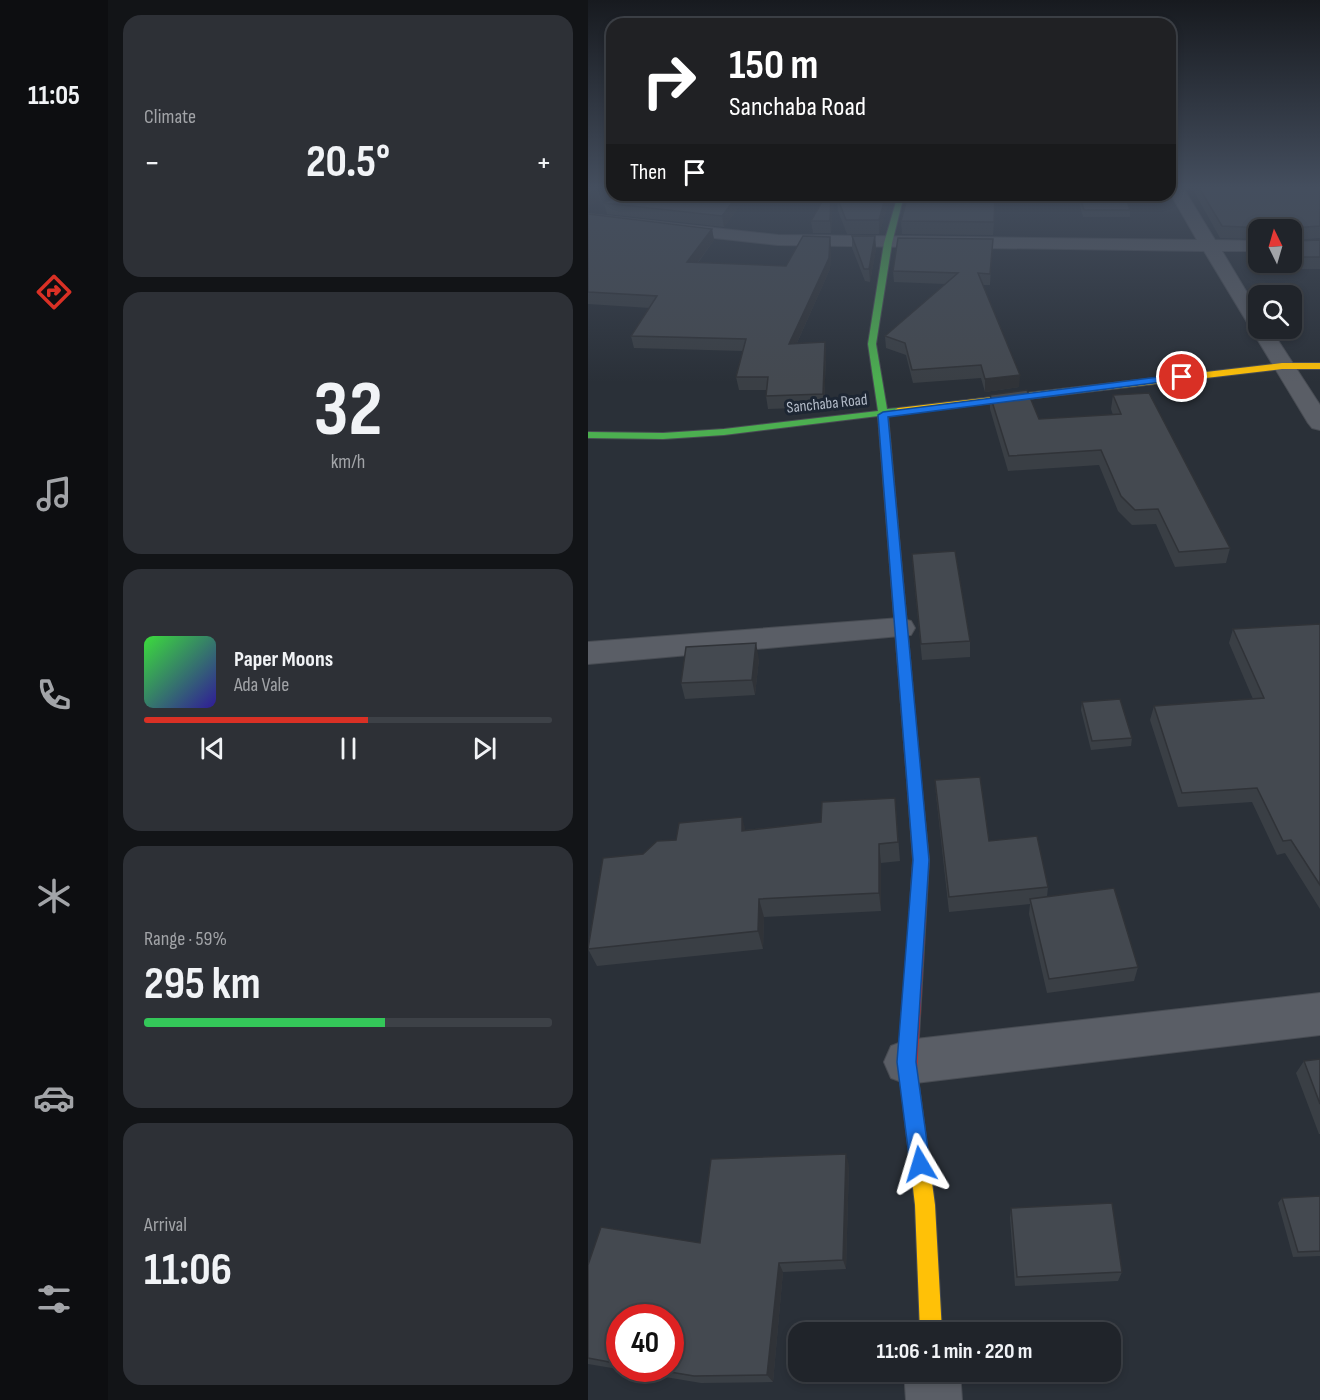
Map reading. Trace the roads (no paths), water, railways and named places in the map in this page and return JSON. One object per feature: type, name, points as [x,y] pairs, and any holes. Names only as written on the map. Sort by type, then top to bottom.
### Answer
[{"type":"street","points":[[887,251],[872,344],[883,415],[921,860],[907,1062],[925,1205],[931,1322]]},
{"type":"street","points":[[1213,251],[1248,310]]},
{"type":"street","points":[[1266,339],[1320,423]]},
{"type":"street","name":"Sanchaba Road","points":[[588,435],[663,436],[883,415],[1282,366],[1320,366]]},
{"type":"street","points":[[588,653],[900,628]]},
{"type":"street","points":[[907,1062],[1320,1014]]},
{"type":"street","points":[[933,1382],[934,1400]]}]
